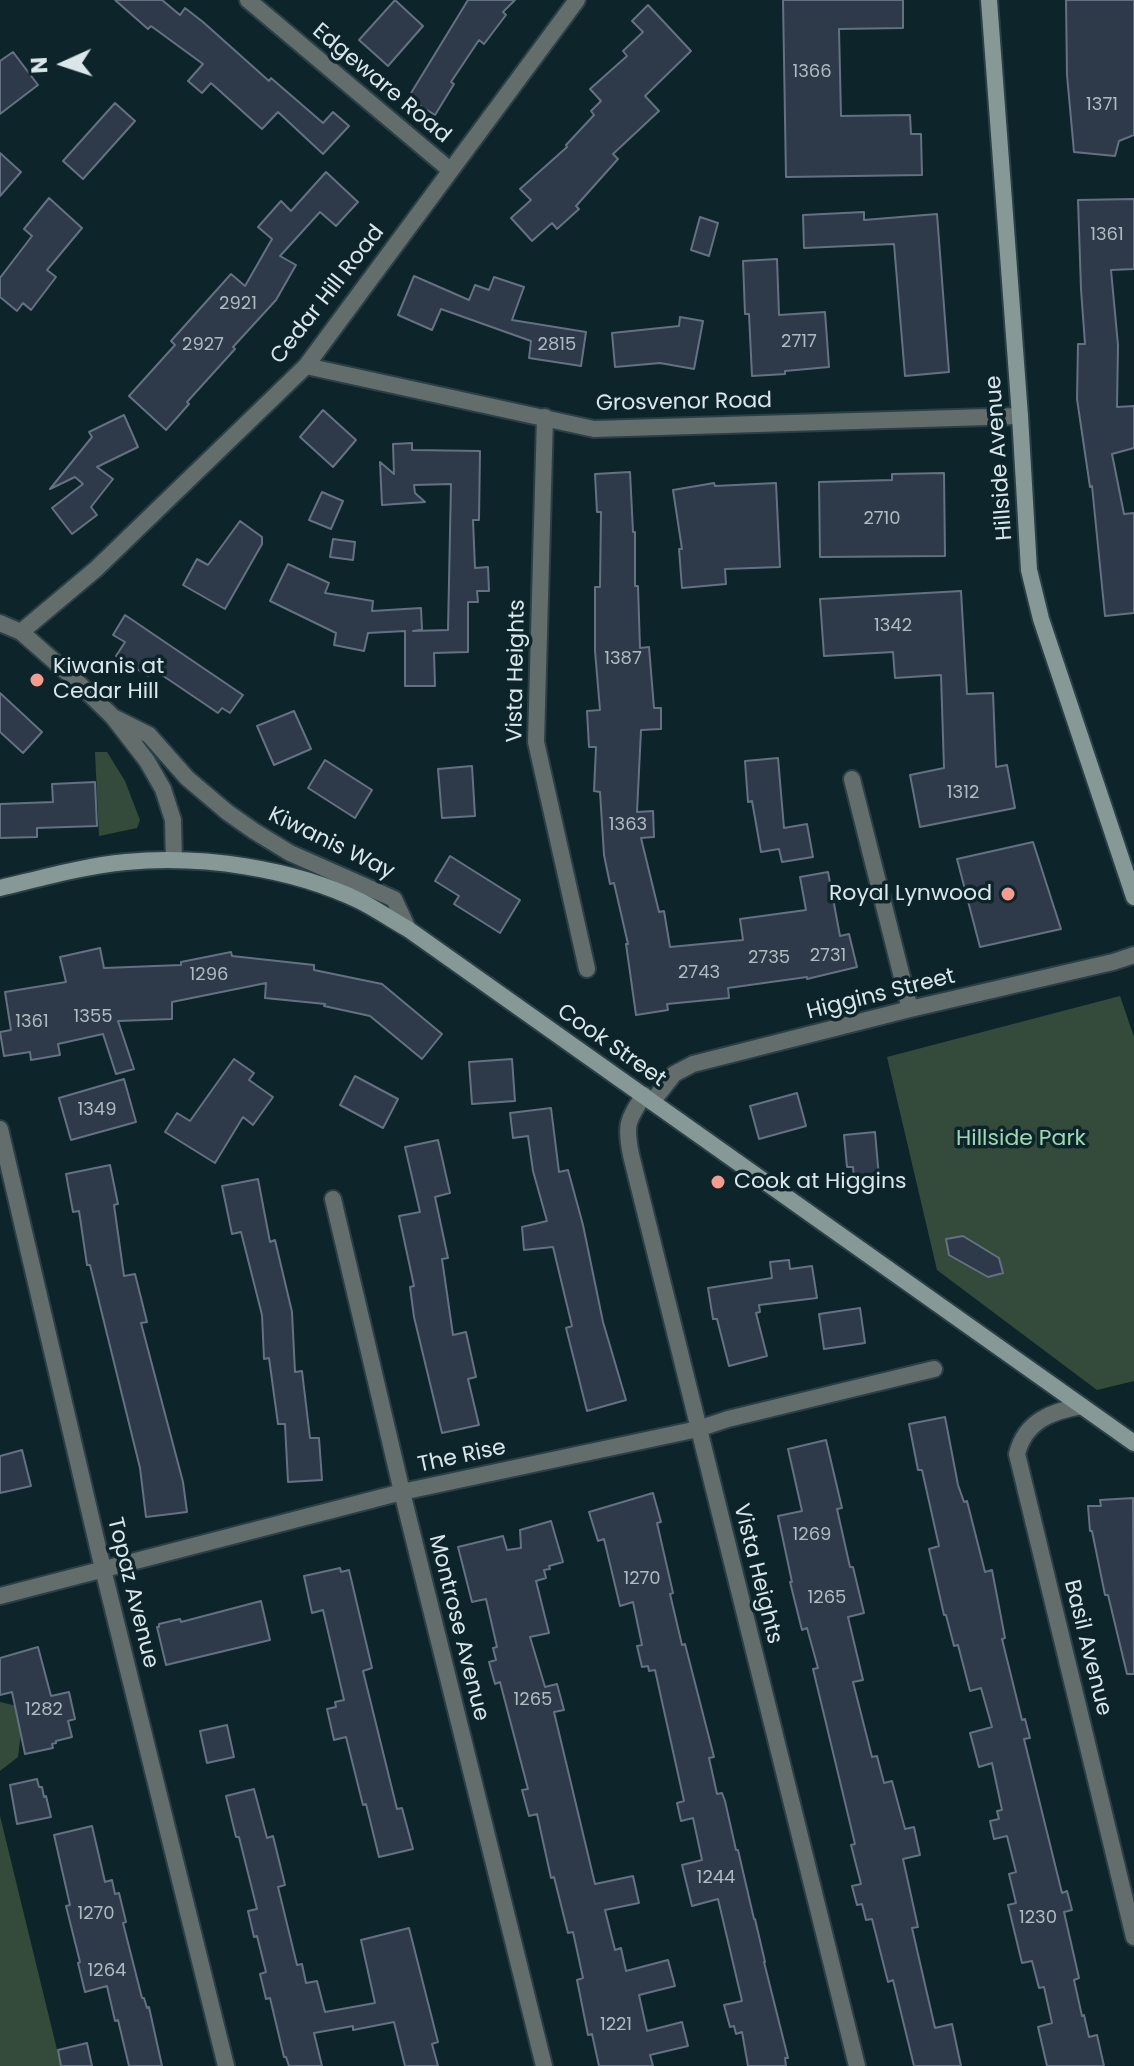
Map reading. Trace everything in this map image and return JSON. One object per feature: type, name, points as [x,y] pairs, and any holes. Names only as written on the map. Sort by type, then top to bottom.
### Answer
[{"type":"main road","name":"Hillside Avenue","points":[[989,0],[1029,570],[1041,619],[1134,897]]},
{"type":"main road","name":"Cook Street","points":[[0,888],[79,869],[174,860],[248,867],[304,880],[359,901],[408,929],[1134,1443]]},
{"type":"street","name":"Edgeware Road","points":[[248,0],[450,170]]},
{"type":"street","name":"Cedar Hill Road","points":[[21,632],[96,569],[306,366],[577,0]]},
{"type":"street","name":"Grosvenor Road","points":[[306,366],[594,429],[1020,416]]},
{"type":"street","name":"Vista Heights","points":[[545,417],[536,742],[587,969]]},
{"type":"street","points":[[0,623],[21,632]]},
{"type":"street","name":"Kiwanis Way","points":[[21,632],[113,717],[147,761],[163,789],[173,820],[174,860]]},
{"type":"street","name":"Kiwanis Way","points":[[113,717],[149,735],[187,778],[254,831],[290,853],[394,899],[408,929]]},
{"type":"street","points":[[852,779],[910,1009]]},
{"type":"street","name":"Higgins Street","points":[[648,1099],[674,1074],[693,1064],[1134,955]]},
{"type":"street","name":"Vista Heights","points":[[648,1099],[630,1116],[627,1133],[857,2066]]},
{"type":"street","name":"Topaz Avenue","points":[[0,1129],[103,1569],[226,2066]]},
{"type":"street","name":"Montrose Avenue","points":[[333,1199],[544,2066]]},
{"type":"street","name":"The Rise","points":[[0,1596],[402,1492],[698,1429],[934,1369]]},
{"type":"street","name":"Basil Avenue","points":[[1082,1406],[1058,1410],[1043,1418],[1020,1442],[1017,1454],[1134,1937]]},
{"type":"green space","points":[[95,752],[107,752],[125,781],[140,820],[137,828],[99,836]]},
{"type":"green space","name":"Hillside Park","points":[[1120,996],[1134,1037],[1134,1381],[1097,1390],[937,1270],[887,1057]]},
{"type":"green space","points":[[0,1702],[17,1706],[22,1724],[18,1757],[0,1771]]},
{"type":"green space","points":[[0,1816],[61,2066],[0,2066]]},
{"type":"building","points":[[115,0],[162,0],[180,15],[185,8],[323,123],[333,112],[349,126],[323,154],[278,112],[262,129],[211,83],[202,93],[188,81],[203,64],[151,26],[148,29]]},
{"type":"building","points":[[395,0],[423,26],[388,66],[359,40]]},
{"type":"building","points":[[468,0],[515,0],[503,12],[506,15],[484,44],[479,40],[451,82],[454,84],[435,115],[408,98]]},
{"type":"building","points":[[783,0],[903,0],[903,28],[839,29],[841,116],[910,115],[911,134],[921,134],[922,175],[786,177]]},
{"type":"building","points":[[1066,0],[1134,0],[1134,135],[1119,141],[1115,156],[1074,152],[1067,75]]},
{"type":"building","points":[[648,5],[691,51],[645,96],[659,111],[613,154],[618,159],[576,206],[579,209],[557,229],[552,223],[532,241],[511,218],[531,200],[520,189],[567,147],[594,115],[591,111],[601,101],[590,89],[627,56],[623,51],[643,32],[632,21]]},
{"type":"building","points":[[13,52],[38,85],[0,114],[0,61]]},
{"type":"building","points":[[115,103],[135,121],[83,179],[63,161]]},
{"type":"building","points":[[0,153],[21,172],[0,196]]},
{"type":"building","points":[[326,172],[358,202],[336,226],[320,212],[280,256],[296,265],[276,300],[233,347],[235,349],[166,430],[129,396],[175,345],[171,341],[231,274],[245,286],[272,239],[258,227],[281,201],[291,211]]},
{"type":"building","points":[[49,198],[82,228],[47,270],[56,277],[31,310],[23,303],[17,311],[0,297],[0,278],[32,236],[24,229]]},
{"type":"building","points":[[1134,199],[1134,269],[1111,270],[1118,345],[1117,407],[1134,406],[1134,448],[1112,454],[1124,514],[1134,513],[1134,613],[1105,616],[1092,486],[1077,399],[1078,344],[1085,344],[1078,200]]},
{"type":"building","points":[[864,212],[864,220],[937,214],[949,372],[905,376],[894,244],[804,248],[803,215]]},
{"type":"building","points":[[700,217],[718,223],[709,256],[691,250]]},
{"type":"building","points":[[777,259],[779,315],[825,312],[829,367],[752,376],[743,261]]},
{"type":"building","points":[[414,276],[469,300],[475,285],[489,290],[494,277],[524,287],[512,320],[586,332],[581,366],[529,358],[531,341],[441,309],[432,330],[398,315]]},
{"type":"building","points":[[680,317],[703,321],[694,369],[660,363],[615,367],[612,333],[679,326]]},
{"type":"building","points":[[323,410],[356,440],[333,467],[300,437]]},
{"type":"building","points":[[124,415],[138,447],[97,467],[113,479],[91,507],[97,515],[72,534],[52,508],[83,484],[75,477],[50,489],[92,437],[89,432]]},
{"type":"building","points":[[412,443],[412,450],[480,451],[479,520],[473,520],[475,568],[488,567],[489,591],[477,591],[478,602],[468,602],[468,652],[434,653],[435,686],[405,686],[405,631],[368,633],[364,651],[334,645],[336,633],[270,601],[288,564],[329,583],[325,593],[373,601],[372,611],[421,608],[422,630],[413,631],[448,630],[451,484],[414,485],[415,493],[425,502],[382,505],[380,462],[394,474],[393,444]]},
{"type":"building","points":[[630,472],[640,648],[649,647],[654,708],[661,708],[661,729],[641,730],[637,812],[653,811],[654,837],[641,838],[659,912],[664,911],[670,947],[743,940],[740,919],[806,910],[800,877],[828,872],[840,936],[849,934],[857,967],[807,979],[728,988],[729,998],[667,1004],[668,1010],[636,1015],[628,944],[604,855],[600,792],[594,791],[596,747],[589,747],[587,711],[600,710],[595,651],[595,587],[600,587],[601,512],[597,512],[595,474]]},
{"type":"building","points":[[944,473],[945,556],[820,557],[819,482],[892,480],[892,474]]},
{"type":"building","points":[[714,483],[715,486],[776,483],[780,567],[725,569],[726,584],[682,588],[679,549],[682,549],[673,490]]},
{"type":"building","points":[[322,492],[343,501],[331,529],[309,520]]},
{"type":"building","points":[[240,521],[262,537],[262,544],[225,609],[183,585],[197,559],[208,565]]},
{"type":"building","points":[[333,539],[355,542],[353,560],[330,557]]},
{"type":"building","points":[[961,591],[967,694],[993,693],[996,767],[1007,765],[1015,808],[920,827],[910,775],[944,768],[941,675],[895,678],[893,652],[824,656],[820,599]]},
{"type":"building","points":[[125,615],[243,695],[230,713],[222,708],[218,713],[153,669],[148,676],[116,656],[125,642],[113,635]]},
{"type":"building","points":[[0,693],[42,732],[23,753],[0,732]]},
{"type":"building","points":[[294,711],[311,749],[274,765],[257,726]]},
{"type":"building","points":[[778,758],[784,828],[807,824],[813,857],[782,862],[779,849],[761,852],[752,801],[748,802],[745,761]]},
{"type":"building","points":[[325,760],[372,790],[355,818],[308,788]]},
{"type":"building","points":[[472,766],[475,816],[442,818],[438,769]]},
{"type":"building","points":[[95,782],[97,826],[37,828],[37,837],[0,838],[0,804],[53,802],[52,784]]},
{"type":"building","name":"Royal Lynwood","points":[[1033,842],[1061,929],[980,947],[957,859]]},
{"type":"building","points":[[450,856],[520,900],[500,933],[454,904],[459,896],[435,881]]},
{"type":"building","points":[[100,948],[104,968],[181,965],[181,962],[231,952],[232,956],[314,965],[314,970],[382,984],[442,1034],[422,1059],[370,1016],[325,1004],[265,998],[266,983],[172,1002],[172,1019],[118,1021],[134,1069],[116,1074],[103,1034],[58,1044],[60,1055],[31,1060],[30,1052],[4,1056],[0,1032],[11,1030],[5,992],[66,982],[60,957]]},
{"type":"building","points":[[234,1059],[254,1073],[249,1080],[273,1097],[253,1125],[243,1117],[215,1163],[165,1132],[177,1113],[190,1121]]},
{"type":"building","points":[[512,1059],[515,1101],[472,1104],[469,1062]]},
{"type":"building","points":[[355,1076],[398,1099],[383,1128],[340,1105]]},
{"type":"building","points":[[124,1079],[136,1122],[71,1140],[59,1098]]},
{"type":"building","points":[[797,1093],[806,1126],[759,1139],[750,1106]]},
{"type":"building","points":[[551,1108],[559,1172],[568,1170],[603,1322],[626,1400],[587,1411],[566,1328],[572,1326],[553,1247],[524,1250],[522,1227],[547,1221],[533,1171],[528,1136],[513,1138],[510,1113]]},
{"type":"building","points":[[875,1132],[879,1177],[854,1179],[853,1167],[847,1167],[844,1135]]},
{"type":"building","points":[[438,1140],[450,1193],[435,1197],[448,1258],[442,1259],[453,1335],[466,1332],[476,1377],[468,1379],[479,1425],[442,1433],[414,1317],[410,1287],[414,1286],[399,1216],[420,1212],[405,1147]]},
{"type":"building","points":[[110,1165],[118,1204],[114,1205],[124,1276],[135,1274],[147,1322],[141,1323],[183,1482],[187,1512],[146,1517],[140,1468],[90,1265],[87,1265],[79,1211],[73,1212],[66,1174]]},
{"type":"building","points":[[258,1179],[270,1242],[275,1240],[292,1312],[295,1372],[302,1371],[310,1438],[319,1438],[322,1480],[288,1482],[285,1424],[278,1424],[269,1358],[264,1359],[262,1315],[241,1232],[232,1234],[222,1186]]},
{"type":"building","points":[[963,1236],[999,1258],[1003,1273],[988,1277],[949,1255],[946,1239]]},
{"type":"building","points":[[789,1260],[790,1269],[812,1266],[817,1298],[759,1305],[760,1312],[756,1313],[767,1356],[729,1366],[717,1319],[713,1319],[708,1288],[772,1278],[770,1262]]},
{"type":"building","points":[[860,1308],[865,1343],[824,1349],[819,1314]]},
{"type":"building","points":[[945,1417],[958,1485],[964,1502],[967,1501],[985,1572],[992,1570],[1005,1638],[1002,1639],[1022,1720],[1025,1719],[1030,1738],[1024,1739],[1062,1893],[1067,1891],[1072,1910],[1064,1912],[1079,1978],[1074,1980],[1082,2016],[1089,2037],[1097,2035],[1104,2066],[1047,2066],[1038,2027],[1052,2023],[1044,1987],[1039,1988],[1032,1961],[1022,1963],[1008,1905],[1016,1903],[1009,1874],[1016,1872],[1007,1836],[994,1839],[990,1821],[999,1819],[997,1811],[1002,1810],[992,1763],[979,1767],[970,1733],[992,1727],[981,1688],[970,1691],[958,1645],[954,1646],[944,1615],[929,1549],[939,1546],[909,1424]]},
{"type":"building","points":[[826,1440],[842,1508],[837,1509],[864,1613],[848,1617],[863,1680],[853,1682],[872,1757],[877,1756],[884,1783],[892,1781],[905,1829],[914,1827],[920,1855],[903,1859],[918,1927],[912,1928],[935,2028],[952,2024],[961,2066],[914,2066],[893,1980],[888,1982],[872,1919],[866,1920],[862,1904],[857,1905],[852,1886],[861,1884],[851,1845],[855,1844],[813,1669],[818,1668],[807,1628],[802,1630],[778,1516],[802,1511],[788,1449]]},
{"type":"building","points":[[22,1450],[31,1486],[0,1493],[0,1456]]},
{"type":"building","points":[[653,1493],[673,1593],[670,1594],[714,1757],[709,1758],[717,1794],[722,1793],[725,1801],[755,1919],[788,2058],[785,2058],[786,2066],[748,2066],[742,2032],[736,2034],[734,2026],[730,2027],[724,2005],[742,2001],[718,1899],[692,1906],[682,1865],[702,1860],[693,1818],[681,1821],[677,1803],[684,1801],[655,1670],[642,1667],[637,1646],[642,1645],[633,1602],[620,1606],[604,1539],[598,1541],[589,1512]]},
{"type":"building","points":[[1133,1498],[1134,1674],[1127,1674],[1090,1531],[1088,1506],[1101,1506],[1100,1500]]},
{"type":"building","points":[[551,1521],[563,1562],[549,1566],[550,1569],[544,1570],[546,1578],[536,1581],[549,1633],[530,1637],[545,1687],[557,1684],[564,1710],[554,1712],[595,1884],[633,1876],[639,1903],[605,1910],[615,1950],[621,1948],[626,1971],[668,1960],[675,1986],[639,1995],[647,2031],[682,2022],[688,2046],[650,2055],[653,2066],[599,2066],[592,2034],[588,2035],[577,1980],[583,1978],[573,1932],[568,1933],[554,1877],[551,1878],[537,1814],[529,1816],[522,1790],[528,1789],[500,1682],[495,1684],[489,1662],[496,1660],[493,1648],[497,1647],[486,1599],[472,1602],[458,1547],[503,1536],[507,1550],[521,1548],[520,1530]]},
{"type":"building","points":[[340,1568],[341,1572],[349,1570],[372,1668],[363,1671],[397,1809],[402,1808],[413,1849],[379,1857],[346,1737],[334,1740],[327,1709],[336,1707],[335,1702],[344,1700],[323,1610],[312,1613],[304,1576]]},
{"type":"building","points":[[261,1601],[270,1640],[166,1665],[157,1627],[159,1624],[180,1619],[181,1622]]},
{"type":"building","points":[[38,1647],[51,1696],[69,1692],[75,1719],[68,1721],[72,1737],[56,1741],[52,1744],[53,1748],[25,1754],[12,1692],[0,1695],[0,1658]]},
{"type":"building","points":[[227,1725],[234,1757],[207,1763],[200,1731]]},
{"type":"building","points":[[37,1779],[46,1796],[51,1817],[17,1824],[10,1785]]},
{"type":"building","points":[[254,1789],[267,1838],[273,1836],[285,1885],[278,1887],[297,1965],[302,1964],[306,1983],[317,1981],[325,2012],[375,2003],[361,1940],[409,1928],[438,2042],[432,2044],[438,2066],[405,2066],[394,2022],[314,2033],[322,2066],[289,2066],[260,1974],[266,1972],[248,1911],[257,1909],[226,1796]]},
{"type":"building","points":[[92,1826],[105,1882],[112,1880],[115,1894],[119,1893],[126,1922],[123,1923],[142,1998],[149,2007],[162,2066],[129,2066],[107,1986],[85,1992],[54,1835]]},
{"type":"building","points":[[87,2043],[92,2066],[61,2066],[58,2050]]},
{"type":"place","name":"Kiwanis at Cedar Hill","points":[[37,680]]},
{"type":"place","name":"Royal Lynwood","points":[[1008,894]]},
{"type":"place","name":"Cook at Higgins","points":[[718,1182]]}]
